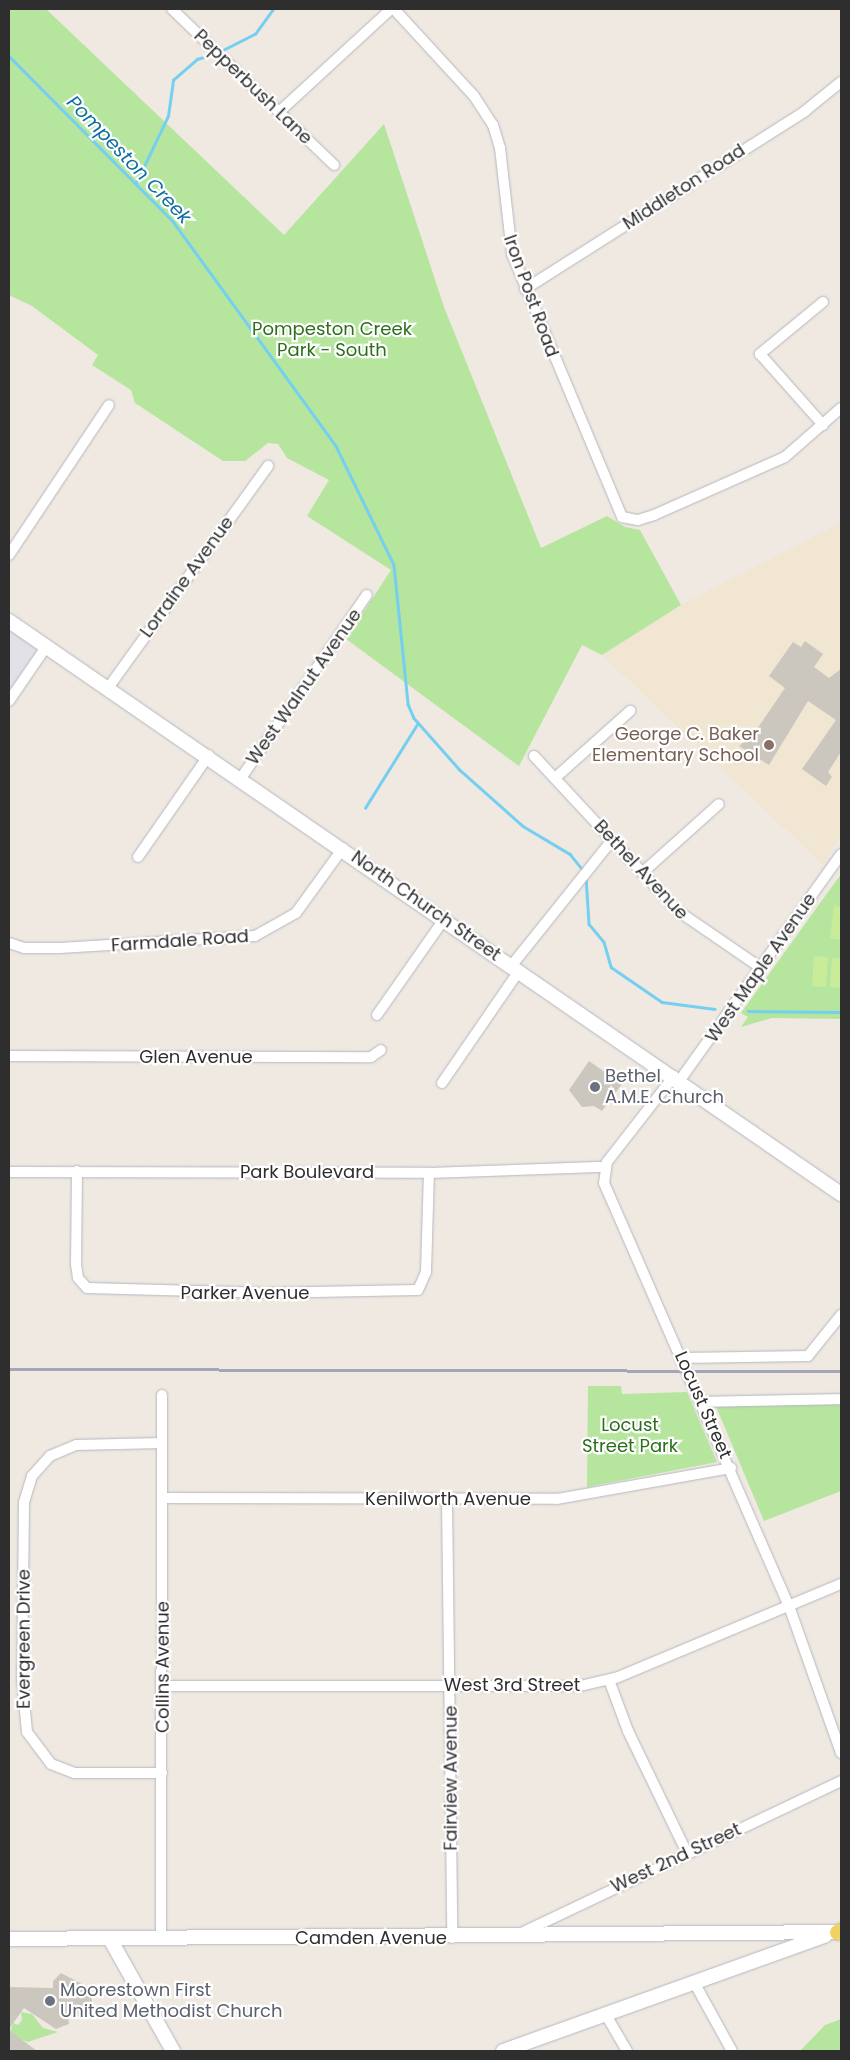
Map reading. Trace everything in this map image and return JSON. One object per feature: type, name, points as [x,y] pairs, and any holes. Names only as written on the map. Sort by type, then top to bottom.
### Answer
[{"type":"main road","name":"North Church Street","points":[[9,621],[209,756],[677,1078],[841,1194]]},
{"type":"main road","name":"Camden Avenue","points":[[9,1939],[512,1938],[733,1935],[839,1931]]},
{"type":"main road","points":[[503,2051],[839,1931]]},
{"type":"main road","name":"Camden Avenue","points":[[733,1935],[755,1939],[765,1957]]},
{"type":"main road","points":[[110,1939],[173,2051]]},
{"type":"street","name":"Pepperbush Lane","points":[[172,9],[334,165]]},
{"type":"street","points":[[279,112],[393,9]]},
{"type":"street","name":"Iron Post Road","points":[[393,9],[474,96],[493,125],[501,154],[508,243],[525,289],[622,517],[638,520],[654,515],[785,457],[823,425]]},
{"type":"street","name":"Middleton Road","points":[[525,289],[805,111],[841,82]]},
{"type":"street","points":[[823,302],[760,354],[823,425],[841,408]]},
{"type":"street","points":[[9,555],[109,405]]},
{"type":"street","name":"Lorraine Avenue","points":[[108,688],[268,466]]},
{"type":"street","name":"West Walnut Avenue","points":[[241,778],[368,595]]},
{"type":"street","points":[[9,701],[46,647]]},
{"type":"street","points":[[555,778],[630,711]]},
{"type":"street","points":[[138,858],[209,756]]},
{"type":"street","name":"Bethel Avenue","points":[[534,756],[686,919],[760,968]]},
{"type":"street","points":[[642,872],[718,804]]},
{"type":"street","points":[[442,1083],[515,968],[612,840]]},
{"type":"street","name":"Farmdale Road","points":[[9,943],[24,948],[60,948],[254,936],[296,913],[343,848]]},
{"type":"street","name":"West Maple Avenue","points":[[677,1078],[841,856]]},
{"type":"street","points":[[377,1015],[444,918]]},
{"type":"street","name":"Glen Avenue","points":[[9,1056],[370,1057],[381,1050]]},
{"type":"street","points":[[605,1167],[677,1078]]},
{"type":"street","name":"Park Boulevard","points":[[9,1172],[429,1173],[605,1167]]},
{"type":"street","name":"Locust Street","points":[[605,1167],[606,1190],[702,1402],[789,1606],[841,1753]]},
{"type":"street","name":"Parker Avenue","points":[[77,1171],[76,1264],[82,1282],[91,1290],[117,1291],[412,1292],[423,1286],[426,1272],[429,1173]]},
{"type":"street","points":[[682,1358],[808,1356],[841,1314]]},
{"type":"street","name":"Collins Avenue","points":[[162,1395],[162,1938]]},
{"type":"street","points":[[702,1402],[841,1399]]},
{"type":"street","name":"Evergreen Drive","points":[[162,1444],[76,1445],[50,1456],[32,1476],[24,1503],[22,1680],[27,1732],[51,1764],[74,1773],[162,1773]]},
{"type":"street","name":"Kenilworth Avenue","points":[[162,1498],[574,1498],[731,1468]]},
{"type":"street","name":"Fairview Avenue","points":[[447,1499],[452,1938]]},
{"type":"street","name":"West 3rd Street","points":[[162,1686],[580,1686],[609,1680],[841,1584]]},
{"type":"street","points":[[609,1680],[628,1731],[687,1853]]},
{"type":"street","name":"West 2nd Street","points":[[512,1938],[841,1781]]},
{"type":"street","points":[[695,1984],[732,2051]]},
{"type":"street","points":[[606,2015],[627,2051]]},
{"type":"shaded area","name":"George C. Baker Elementary School","points":[[841,523],[841,834],[823,865],[602,655],[681,605]]},
{"type":"shaded area","points":[[9,622],[46,647],[9,692]]},
{"type":"green space","name":"Pompeston Creek Park - South","points":[[9,9],[46,9],[284,235],[384,124],[444,307],[541,548],[607,516],[625,527],[640,530],[681,605],[602,655],[582,645],[519,766],[346,639],[391,570],[307,516],[329,480],[287,458],[278,444],[268,443],[245,461],[223,461],[135,403],[131,390],[92,365],[98,355],[32,306],[9,295]]},
{"type":"green space","points":[[841,874],[841,1019],[772,1018],[741,1027],[748,1017],[741,1013]]},
{"type":"green space","points":[[834,906],[841,907],[841,940],[830,938]]},
{"type":"green space","points":[[814,956],[828,957],[826,987],[812,986]]},
{"type":"green space","points":[[832,958],[841,958],[841,988],[830,987]]},
{"type":"green space","name":"Locust Street Park","points":[[588,1386],[621,1386],[622,1394],[687,1392],[717,1462],[587,1487]]},
{"type":"green space","name":"Locust Street Park","points":[[715,1404],[841,1405],[841,1491],[764,1521]]},
{"type":"green space","points":[[21,2012],[32,2014],[43,2028],[58,2032],[28,2042],[9,2035],[13,2023],[18,2025],[22,2020]]},
{"type":"green space","points":[[841,2019],[841,2051],[800,2051],[825,2025]]},
{"type":"building","name":"George C. Baker Elementary School","points":[[805,641],[823,654],[814,667],[829,678],[841,669],[841,752],[828,772],[832,777],[826,786],[802,769],[836,720],[808,701],[769,765],[739,746],[753,735],[785,688],[769,676],[793,642],[801,647]]},
{"type":"building","name":"Bethel A.M.E. Church","points":[[589,1061],[622,1084],[602,1111],[594,1106],[582,1107],[569,1090]]},
{"type":"building","name":"Moorestown First United Methodist Church","points":[[61,1973],[90,1988],[94,2014],[68,2017],[69,2024],[56,2029],[24,2008],[9,2029],[9,1987],[53,1988],[53,1981]]},
{"type":"building","name":"Moorestown First United Methodist Church","points":[[9,2030],[37,2051],[9,2051]]},
{"type":"waterway","points":[[221,51],[255,34],[273,9]]},
{"type":"waterway","points":[[136,183],[168,116],[173,80],[197,59],[213,54]]},
{"type":"waterway","name":"Pompeston Creek","points":[[9,56],[172,220],[336,446],[394,565],[408,704],[414,718],[460,770],[523,826],[570,854],[584,871]]},
{"type":"waterway","points":[[365,808],[418,723]]},
{"type":"waterway","name":"Pompeston Creek","points":[[586,876],[589,924],[604,942],[611,967],[662,1002],[715,1009]]},
{"type":"waterway","name":"Pompeston Creek","points":[[748,1011],[841,1012]]},
{"type":"railway","points":[[9,1369],[841,1371]]},
{"type":"place","name":"George C. Baker Elementary School","points":[[769,745]]},
{"type":"place","name":"Bethel A.M.E. Church","points":[[595,1087]]},
{"type":"place","name":"Moorestown First United Methodist Church","points":[[50,2001]]}]
